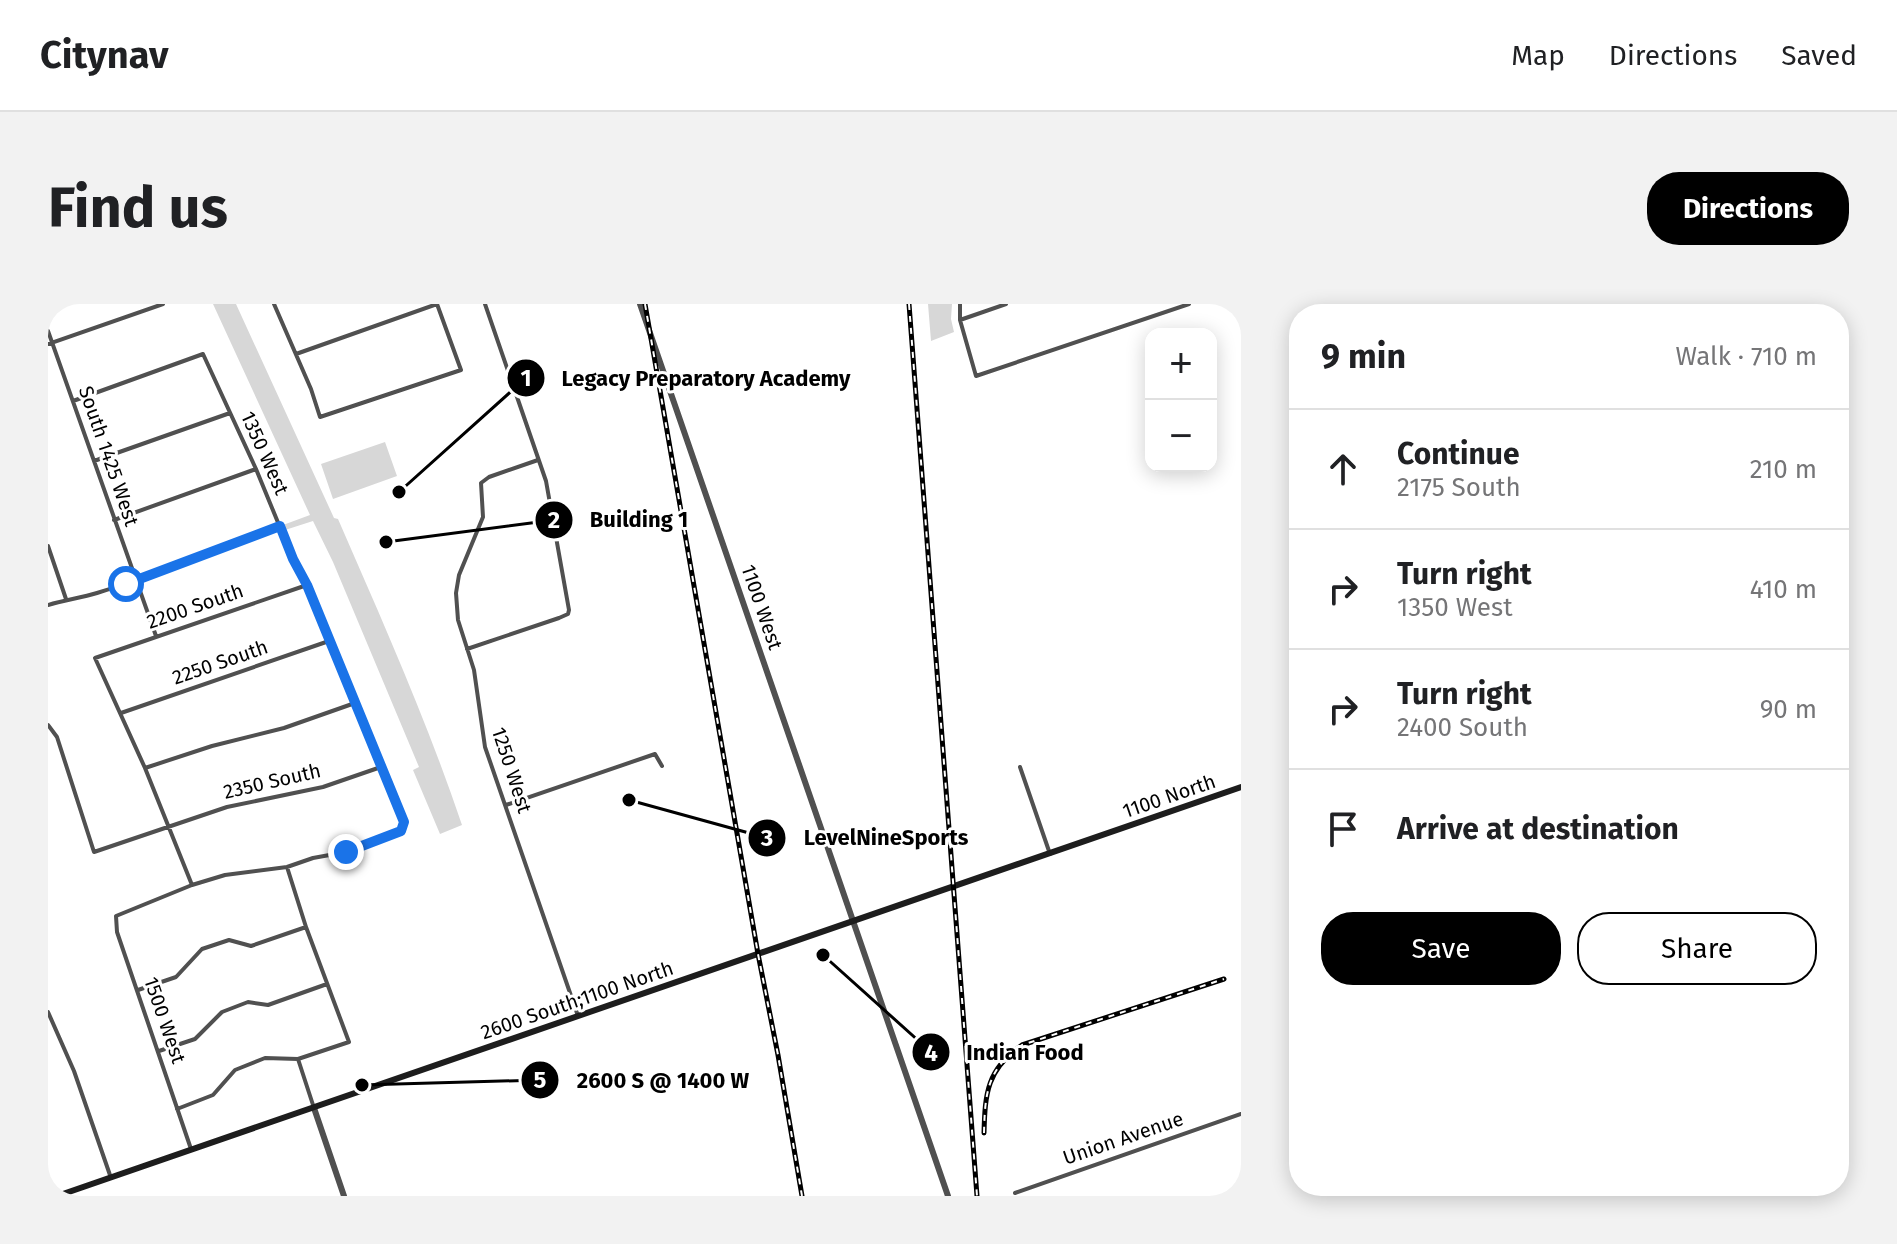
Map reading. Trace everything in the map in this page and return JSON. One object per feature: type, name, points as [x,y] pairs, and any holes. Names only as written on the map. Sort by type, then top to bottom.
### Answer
[{"type":"main road","name":"1100 North","points":[[1107,834],[1241,787]]},
{"type":"main road","name":"2600 South;1100 North","points":[[57,1196],[1107,834]]},
{"type":"street","points":[[50,343],[163,304]]},
{"type":"street","points":[[274,304],[320,417],[461,370],[437,304],[296,354]]},
{"type":"street","points":[[467,649],[568,614],[547,489],[485,304]]},
{"type":"street","name":"1100 West","points":[[640,304],[948,1196]]},
{"type":"street","points":[[960,304],[960,320],[976,376],[1189,304]]},
{"type":"street","points":[[960,320],[1006,304]]},
{"type":"street","name":"South 1425 West","points":[[48,331],[156,636]]},
{"type":"street","name":"1350 West","points":[[73,401],[203,354],[256,469],[404,822],[401,831],[346,852],[287,867]]},
{"type":"street","points":[[94,461],[230,413]]},
{"type":"street","name":"1250 West","points":[[538,460],[489,477],[481,483],[482,522],[463,565],[456,593],[458,620],[474,670],[485,747],[578,1016]]},
{"type":"street","points":[[114,520],[256,469]]},
{"type":"street","points":[[48,605],[135,580],[280,526]]},
{"type":"street","points":[[48,546],[66,599]]},
{"type":"street","name":"2200 South","points":[[121,713],[95,658],[307,585]]},
{"type":"street","name":"2250 South","points":[[121,713],[329,641]]},
{"type":"street","points":[[145,768],[212,746],[284,728],[355,703]]},
{"type":"street","points":[[121,713],[192,885],[225,875],[287,867],[349,1042],[298,1059],[265,1058],[235,1070],[213,1095],[177,1109]]},
{"type":"street","name":"2350 South","points":[[48,725],[57,737],[94,852],[227,807],[323,787],[381,767]]},
{"type":"street","points":[[506,805],[655,754],[662,766]]},
{"type":"street","points":[[1020,767],[1050,854]]},
{"type":"street","name":"1500 West","points":[[192,885],[116,916],[117,932],[192,1150]]},
{"type":"street","points":[[138,990],[176,977],[202,949],[229,940],[251,946],[306,927]]},
{"type":"street","points":[[159,1051],[195,1039],[222,1012],[248,1002],[268,1005],[327,984]]},
{"type":"street","points":[[48,1012],[74,1071],[111,1178]]},
{"type":"street","points":[[298,1059],[344,1196]]},
{"type":"street","name":"Union Avenue","points":[[1015,1193],[1241,1114]]},
{"type":"shaded area","points":[[213,304],[236,304],[371,595],[419,709],[462,825],[440,834],[413,770],[419,767],[313,521],[285,530],[283,525],[310,515]]},
{"type":"shaded area","points":[[928,304],[952,304],[954,332],[931,341]]},
{"type":"shaded area","points":[[385,442],[397,476],[333,499],[321,464]]},
{"type":"railway","points":[[645,304],[802,1196]]},
{"type":"railway","points":[[909,304],[977,1196]]},
{"type":"railway","points":[[984,1133],[990,1083],[1001,1063],[1022,1045],[1224,979]]},
{"type":"place","name":"Legacy Preparatory Academy","points":[[399,492]]},
{"type":"place","name":"Building 1","points":[[386,542]]},
{"type":"place","name":"LevelNineSports","points":[[629,800]]},
{"type":"place","name":"Indian Food","points":[[823,955]]},
{"type":"place","name":"2600 S @ 1400 W","points":[[362,1085]]},
{"type":"route","points":[[126,584],[280,526],[404,822],[401,831],[346,852]]}]
